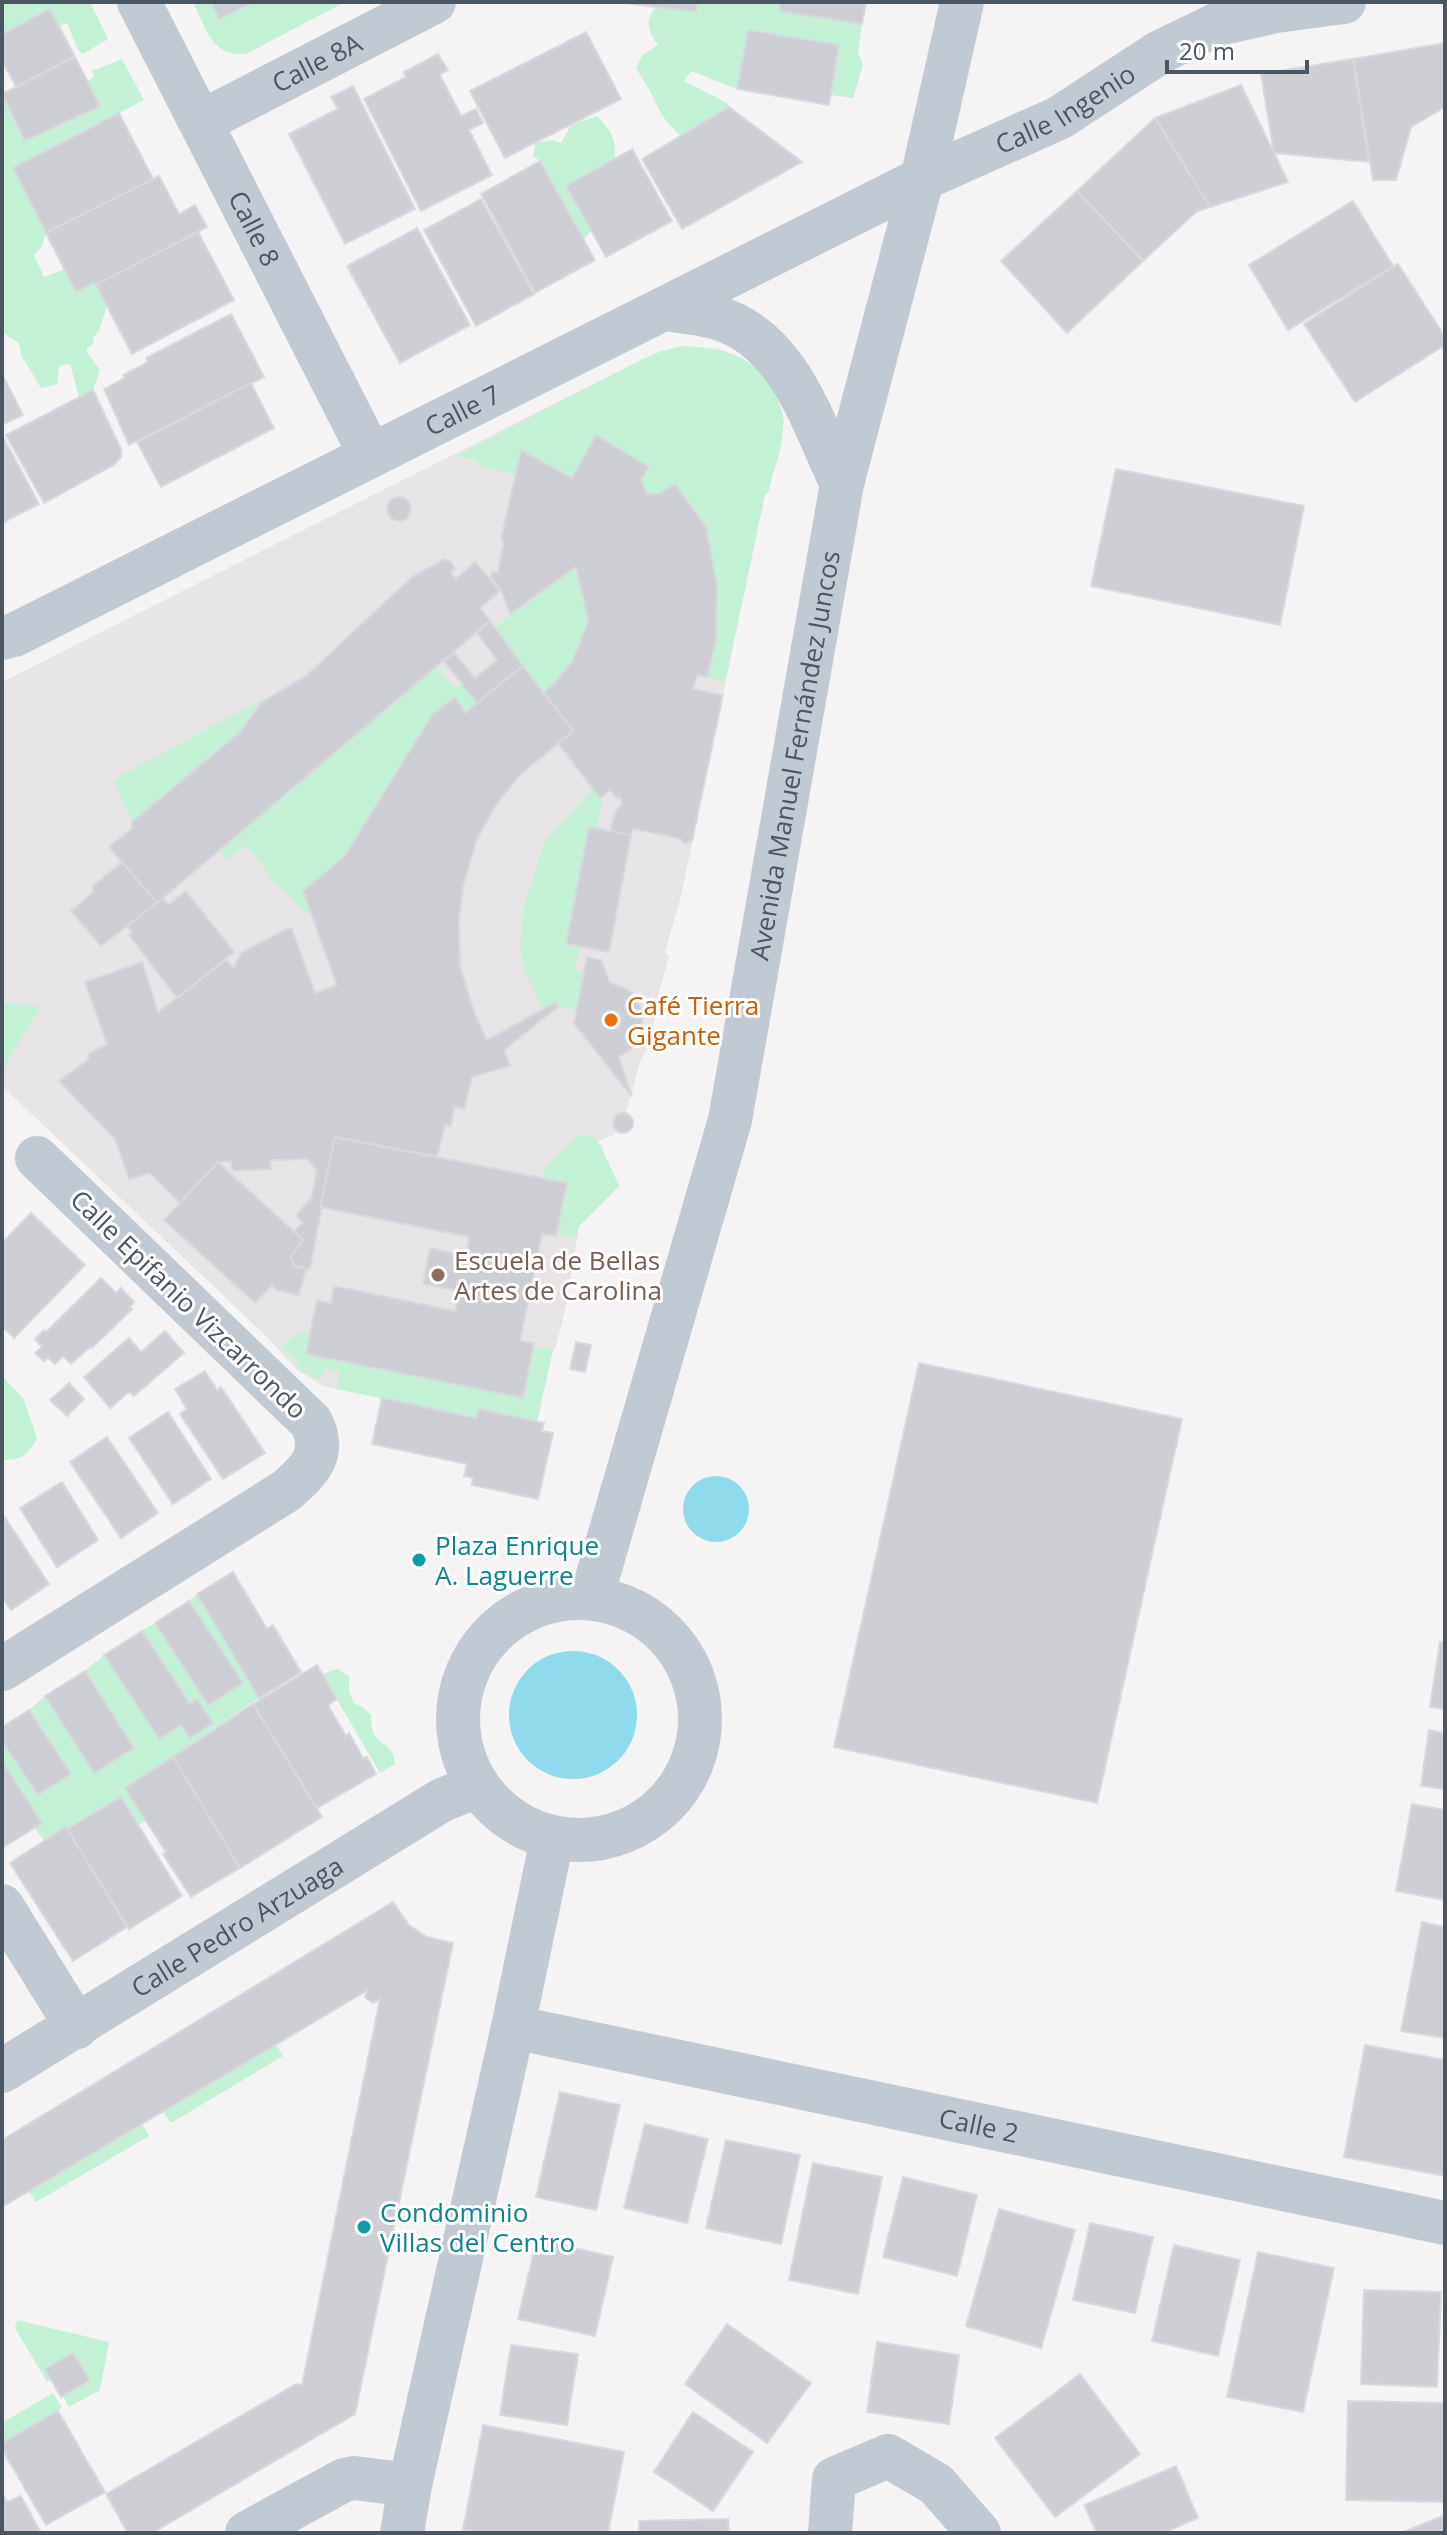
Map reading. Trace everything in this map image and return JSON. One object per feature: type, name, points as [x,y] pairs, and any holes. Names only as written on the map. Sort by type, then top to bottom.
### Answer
[{"type":"street","name":"Calle 8","points":[[139,2],[371,456]]},
{"type":"street","name":"Calle 8A","points":[[201,122],[434,2]]},
{"type":"street","name":"Avenida Manuel Fernández Juncos","points":[[592,1596],[730,1120],[842,484],[922,179],[962,2]]},
{"type":"street","name":"Calle Ingenio","points":[[922,179],[1059,118],[1160,52],[1218,24],[1276,11],[1344,2]]},
{"type":"street","name":"Calle 7","points":[[2,638],[14,635],[922,179]]},
{"type":"street","points":[[666,309],[720,319],[752,334],[775,354],[792,379],[842,484]]},
{"type":"street","name":"Calle Epifanio Vizcarrondo","points":[[2,1669],[286,1491],[307,1472],[316,1457],[318,1440],[311,1422],[37,1158]]},
{"type":"street","points":[[592,1596],[649,1618],[683,1652],[700,1697],[699,1745],[680,1789],[645,1823],[600,1840],[552,1839],[508,1820],[477,1786],[457,1741],[458,1693],[477,1649],[512,1616],[557,1598],[592,1596]]},
{"type":"street","name":"Calle Pedro Arzuaga","points":[[2,2071],[442,1800],[477,1786]]},
{"type":"street","points":[[402,2533],[552,1839]]},
{"type":"street","points":[[2,1906],[77,2027]]},
{"type":"street","name":"Calle 2","points":[[513,2027],[1445,2223]]},
{"type":"street","points":[[830,2533],[834,2479],[888,2456],[936,2484],[970,2531]]},
{"type":"street","points":[[247,2533],[344,2480],[354,2478],[410,2485]]},
{"type":"shaded area","points":[[682,346],[719,349],[743,358],[780,405],[784,422],[768,493],[765,494],[681,896],[665,952],[669,956],[655,1006],[653,1039],[641,1059],[626,1113],[634,1123],[631,1130],[618,1132],[598,1142],[619,1186],[579,1226],[566,1306],[555,1350],[552,1350],[537,1422],[476,1418],[323,1386],[296,1369],[266,1336],[2,1086],[2,682],[643,359]]},
{"type":"green space","points":[[90,2],[108,39],[83,54],[78,50],[67,23],[59,26],[49,9],[2,34],[2,4]]},
{"type":"green space","points":[[193,2],[345,2],[246,54],[234,54],[217,46],[211,39]]},
{"type":"green space","points":[[697,2],[780,2],[779,11],[862,24],[858,52],[863,65],[853,98],[831,95],[839,45],[748,30],[737,89],[691,71],[684,81],[727,103],[729,107],[681,136],[661,114],[636,67],[643,55],[658,45],[649,26],[656,7],[696,11]]},
{"type":"green space","points":[[122,59],[144,100],[13,168],[46,233],[42,246],[34,255],[44,277],[65,269],[94,282],[107,306],[93,338],[94,343],[87,348],[87,353],[100,370],[93,390],[79,397],[70,364],[59,366],[57,384],[41,388],[21,355],[19,343],[2,332],[2,96],[25,141],[99,107],[87,81],[94,77],[92,71]]},
{"type":"green space","points":[[597,116],[612,136],[614,159],[566,186],[591,231],[583,240],[540,161],[533,156],[535,143],[552,140],[561,143],[571,125]]},
{"type":"green space","points":[[682,346],[722,351],[746,361],[765,378],[783,415],[780,447],[768,493],[765,494],[725,681],[707,677],[716,641],[717,584],[706,527],[675,485],[659,494],[647,493],[642,477],[597,435],[572,478],[522,450],[516,475],[481,466],[475,459],[455,456],[643,359]]},
{"type":"green space","points":[[576,567],[584,592],[587,628],[574,659],[544,693],[495,627]]},
{"type":"green space","points":[[437,666],[454,688],[462,684],[476,704],[465,713],[455,697],[344,857],[303,891],[310,911],[306,914],[285,890],[273,882],[264,866],[245,846],[226,859],[219,851]]},
{"type":"green space","points":[[263,699],[240,732],[132,822],[113,780]]},
{"type":"green space","points":[[593,789],[602,802],[597,829],[589,828],[567,944],[580,947],[575,970],[583,973],[577,1010],[558,1007],[556,1002],[543,1009],[524,969],[520,946],[525,903],[545,841]]},
{"type":"green space","points":[[2,1003],[41,1007],[2,1069]]},
{"type":"green space","points":[[579,1136],[591,1136],[600,1144],[619,1186],[579,1226],[575,1238],[557,1233],[543,1178],[545,1167]]},
{"type":"green space","points":[[296,1333],[310,1333],[307,1354],[523,1398],[534,1346],[553,1350],[537,1422],[476,1418],[336,1389],[340,1371],[325,1368],[318,1379],[296,1369],[299,1365],[282,1347]]},
{"type":"green space","points":[[2,1376],[23,1398],[37,1438],[23,1456],[9,1460],[2,1460]]},
{"type":"green space","points":[[197,1594],[259,1698],[126,1788],[146,1821],[138,1825],[120,1797],[44,1841],[34,1827],[41,1823],[2,1761],[2,1741],[38,1795],[70,1774],[29,1710],[45,1696],[134,1748],[85,1671],[104,1655],[159,1738],[181,1725],[190,1737],[212,1722],[197,1699],[190,1704],[142,1631],[155,1623],[208,1705],[243,1683],[189,1601]]},
{"type":"green space","points":[[337,1669],[349,1676],[349,1692],[354,1703],[371,1715],[374,1735],[393,1755],[395,1764],[380,1773],[322,1674]]},
{"type":"green space","points":[[276,2044],[283,2056],[171,2123],[163,2111]]},
{"type":"green space","points":[[142,2124],[149,2136],[36,2202],[29,2191]]},
{"type":"green space","points":[[17,2320],[109,2342],[100,2390],[69,2407],[63,2396],[90,2379],[73,2353],[45,2369],[51,2380],[47,2382],[15,2328]]},
{"type":"green space","points":[[53,2393],[62,2408],[2,2443],[2,2423]]},
{"type":"water","points":[[716,1476],[729,1478],[739,1486],[747,1496],[747,1522],[739,1532],[729,1540],[716,1542],[703,1540],[693,1532],[685,1522],[683,1509],[685,1496],[693,1486],[703,1478]]},
{"type":"water","points":[[573,1651],[598,1656],[618,1670],[632,1690],[637,1715],[632,1740],[618,1760],[598,1774],[573,1779],[548,1774],[528,1760],[514,1740],[509,1715],[514,1690],[528,1670],[548,1656]]},
{"type":"building","points":[[211,2],[255,2],[219,19]]},
{"type":"building","points":[[618,2],[697,2],[696,12]]},
{"type":"building","points":[[780,2],[866,2],[862,24],[779,11]]},
{"type":"building","points":[[50,9],[75,57],[16,87],[2,60],[2,34]]},
{"type":"building","points":[[748,30],[839,45],[829,105],[737,89]]},
{"type":"building","points":[[586,32],[621,99],[505,158],[470,91]]},
{"type":"building","points":[[1445,43],[1445,107],[1411,127],[1396,180],[1373,180],[1353,59]]},
{"type":"building","points":[[438,54],[448,70],[440,75],[461,116],[476,109],[483,123],[469,130],[492,175],[421,211],[364,99],[406,77],[404,72]]},
{"type":"building","points":[[75,57],[100,106],[25,141],[2,94]]},
{"type":"building","points":[[1353,59],[1369,162],[1274,153],[1261,74]]},
{"type":"building","points":[[1241,85],[1288,182],[1210,207],[1155,118]]},
{"type":"building","points":[[353,86],[415,209],[345,244],[289,134],[338,109],[331,97]]},
{"type":"building","points":[[729,107],[802,162],[682,229],[642,159]]},
{"type":"building","points":[[119,113],[153,179],[46,233],[13,168]]},
{"type":"building","points":[[1155,118],[1210,207],[1196,212],[1143,261],[1077,191]]},
{"type":"building","points":[[632,149],[672,221],[606,257],[566,186]]},
{"type":"building","points":[[540,161],[595,260],[535,293],[481,194]]},
{"type":"building","points":[[159,176],[179,214],[195,205],[207,227],[96,285],[94,282],[76,292],[46,233]]},
{"type":"building","points":[[1077,191],[1143,261],[1067,333],[1001,261]]},
{"type":"building","points":[[481,199],[534,294],[476,326],[424,230]]},
{"type":"building","points":[[1353,201],[1393,266],[1288,330],[1249,265]]},
{"type":"building","points":[[417,228],[470,325],[400,363],[347,266]]},
{"type":"building","points":[[198,232],[234,300],[132,354],[96,285]]},
{"type":"building","points":[[1398,264],[1445,337],[1445,345],[1355,402],[1304,324]]},
{"type":"building","points":[[231,314],[264,377],[129,445],[104,389],[148,362],[146,358]]},
{"type":"building","points":[[2,374],[23,415],[2,425]]},
{"type":"building","points":[[251,383],[274,428],[161,487],[137,442]]},
{"type":"building","points":[[93,390],[121,449],[121,457],[114,465],[44,503],[6,435]]},
{"type":"building","points":[[2,435],[39,504],[2,523]]},
{"type":"building","points":[[596,435],[649,467],[641,480],[647,493],[659,494],[675,484],[706,527],[717,584],[716,641],[707,677],[697,675],[693,689],[723,695],[692,841],[684,844],[681,839],[633,829],[631,835],[610,831],[616,811],[622,804],[620,797],[617,798],[610,790],[600,798],[558,743],[573,731],[544,693],[573,660],[588,619],[576,567],[510,614],[501,590],[491,578],[492,572],[498,572],[504,541],[501,539],[521,450],[572,478]]},
{"type":"building","points":[[1116,469],[1304,506],[1280,625],[1091,586]]},
{"type":"building","points":[[399,497],[410,504],[411,509],[404,520],[399,521],[388,514],[387,509],[394,498]]},
{"type":"building","points":[[445,559],[452,563],[455,569],[450,572],[456,579],[475,562],[500,591],[480,608],[490,621],[157,903],[109,847],[132,828],[132,822],[240,732],[262,702],[306,676],[412,577]]},
{"type":"building","points":[[490,621],[523,666],[477,703],[444,661],[454,653],[475,678],[497,660],[477,633]]},
{"type":"building","points":[[523,666],[573,731],[520,775],[496,805],[477,839],[463,886],[459,921],[460,966],[474,1012],[487,1040],[556,1002],[558,1007],[504,1050],[510,1066],[472,1077],[464,1109],[454,1107],[451,1126],[445,1125],[437,1157],[335,1137],[310,1269],[294,1266],[291,1256],[303,1240],[294,1231],[303,1223],[296,1215],[311,1199],[317,1170],[307,1159],[270,1160],[272,1169],[232,1171],[231,1161],[218,1162],[180,1203],[150,1173],[129,1179],[115,1139],[59,1081],[89,1059],[88,1054],[107,1044],[85,982],[142,962],[158,1012],[226,960],[234,968],[241,953],[289,928],[292,929],[315,993],[337,985],[303,891],[344,857],[432,715],[455,697],[465,713]]},
{"type":"building","points":[[589,827],[631,835],[609,952],[566,944]]},
{"type":"building","points":[[122,862],[157,903],[101,946],[71,911],[94,891],[92,887]]},
{"type":"building","points":[[186,891],[234,952],[177,998],[129,935],[132,933],[127,926],[163,898],[168,905]]},
{"type":"building","points":[[587,957],[601,960],[610,983],[625,988],[635,996],[643,1013],[640,1037],[634,1047],[619,1057],[632,1097],[574,1023]]},
{"type":"building","points":[[623,1113],[630,1116],[633,1123],[630,1130],[623,1133],[616,1130],[613,1123],[616,1116]]},
{"type":"building","points":[[335,1137],[567,1183],[556,1236],[542,1234],[520,1341],[534,1343],[523,1398],[306,1354],[317,1300],[331,1303],[334,1286],[455,1311],[459,1291],[423,1284],[430,1248],[466,1256],[469,1237],[320,1207]]},
{"type":"building","points":[[218,1162],[303,1240],[291,1256],[294,1266],[306,1269],[299,1295],[277,1290],[272,1285],[255,1303],[164,1220]]},
{"type":"building","points":[[31,1213],[85,1265],[14,1338],[2,1326],[2,1243]]},
{"type":"building","points":[[101,1278],[116,1293],[121,1288],[134,1302],[130,1307],[132,1309],[71,1364],[63,1356],[55,1364],[48,1358],[44,1361],[35,1353],[42,1347],[35,1339]]},
{"type":"building","points":[[165,1331],[184,1353],[134,1396],[129,1392],[110,1408],[84,1377],[129,1338],[141,1352]]},
{"type":"building","points":[[576,1342],[591,1345],[585,1372],[570,1369]]},
{"type":"building","points":[[919,1363],[1182,1419],[1097,1803],[834,1747]]},
{"type":"building","points":[[205,1371],[217,1390],[221,1387],[265,1453],[223,1479],[180,1414],[187,1409],[175,1389]]},
{"type":"building","points":[[69,1383],[84,1399],[67,1416],[50,1400]]},
{"type":"building","points":[[382,1398],[476,1418],[479,1409],[544,1423],[542,1431],[553,1433],[538,1499],[472,1485],[473,1478],[464,1476],[467,1464],[372,1444]]},
{"type":"building","points":[[168,1412],[211,1479],[173,1504],[129,1438]]},
{"type":"building","points":[[107,1437],[158,1513],[121,1538],[70,1462]]},
{"type":"building","points":[[62,1482],[98,1540],[57,1567],[20,1508]]},
{"type":"building","points":[[2,1513],[49,1584],[11,1610],[2,1596]]},
{"type":"building","points":[[233,1572],[267,1629],[273,1625],[301,1672],[259,1698],[197,1594]]},
{"type":"building","points":[[189,1601],[243,1683],[208,1705],[155,1623]]},
{"type":"building","points":[[142,1631],[190,1704],[197,1699],[213,1723],[190,1738],[181,1725],[159,1739],[104,1655]]},
{"type":"building","points":[[1440,1642],[1445,1643],[1445,1709],[1430,1707]]},
{"type":"building","points":[[317,1665],[337,1699],[328,1705],[346,1736],[349,1733],[376,1774],[317,1808],[253,1704]]},
{"type":"building","points":[[85,1671],[134,1748],[94,1773],[45,1696]]},
{"type":"building","points":[[253,1704],[322,1817],[240,1868],[173,1757]]},
{"type":"building","points":[[29,1710],[71,1774],[38,1795],[2,1741],[2,1727]]},
{"type":"building","points":[[1429,1730],[1445,1733],[1445,1789],[1421,1786]]},
{"type":"building","points":[[173,1757],[240,1868],[191,1897],[125,1788]]},
{"type":"building","points":[[2,1761],[42,1823],[4,1847],[2,1844]]},
{"type":"building","points":[[121,1797],[182,1896],[129,1929],[67,1829]]},
{"type":"building","points":[[1412,1804],[1445,1810],[1445,1900],[1396,1891]]},
{"type":"building","points":[[66,1827],[127,1927],[73,1961],[10,1863]]},
{"type":"building","name":"Condominio Villas del Centro","points":[[393,1902],[409,1925],[427,1937],[453,1943],[355,2414],[152,2533],[128,2533],[106,2494],[296,2384],[302,2385],[380,1999],[373,2003],[365,1997],[368,1990],[2,2207],[2,2140]]},
{"type":"building","points":[[1422,1922],[1445,1927],[1445,2038],[1401,2031]]},
{"type":"building","points":[[1365,2045],[1445,2060],[1445,2176],[1344,2157]]},
{"type":"building","points":[[560,2092],[620,2105],[596,2210],[536,2197]]},
{"type":"building","points":[[645,2124],[708,2139],[687,2223],[624,2208]]},
{"type":"building","points":[[726,2140],[800,2155],[781,2244],[706,2228]]},
{"type":"building","points":[[813,2163],[882,2177],[858,2294],[789,2280]]},
{"type":"building","points":[[903,2177],[977,2195],[957,2276],[883,2257]]},
{"type":"building","points":[[999,2209],[1075,2230],[1041,2348],[966,2326]]},
{"type":"building","points":[[1090,2223],[1153,2237],[1135,2313],[1073,2300]]},
{"type":"building","points":[[537,2239],[613,2257],[595,2336],[518,2319]]},
{"type":"building","points":[[1174,2245],[1240,2260],[1218,2356],[1152,2341]]},
{"type":"building","points":[[1258,2252],[1334,2268],[1303,2412],[1227,2397]]},
{"type":"building","points":[[1364,2290],[1441,2292],[1437,2387],[1361,2384]]},
{"type":"building","points":[[727,2324],[811,2383],[767,2443],[685,2384]]},
{"type":"building","points":[[877,2342],[959,2355],[949,2424],[867,2412]]},
{"type":"building","points":[[511,2345],[578,2354],[567,2425],[500,2415]]},
{"type":"building","points":[[73,2353],[90,2380],[61,2397],[45,2369]]},
{"type":"building","points":[[1080,2374],[1140,2454],[1055,2517],[995,2438]]},
{"type":"building","points":[[1348,2401],[1445,2403],[1445,2502],[1346,2500]]},
{"type":"building","points":[[58,2411],[105,2492],[46,2525],[2,2449],[2,2443]]},
{"type":"building","points":[[693,2412],[753,2452],[713,2511],[654,2472]]},
{"type":"building","points":[[483,2425],[624,2452],[608,2533],[480,2533],[463,2530]]},
{"type":"building","points":[[1176,2466],[1198,2518],[1163,2533],[1097,2533],[1084,2505]]},
{"type":"building","points":[[2,2493],[7,2502],[21,2496],[41,2533],[2,2533]]},
{"type":"building","points":[[1445,2515],[1445,2533],[1401,2533]]},
{"type":"building","points":[[728,2519],[729,2533],[639,2533],[639,2521]]},
{"type":"place","name":"Café Tierra Gigante","points":[[611,1020]]},
{"type":"place","name":"Escuela de Bellas Artes de Carolina","points":[[438,1275]]},
{"type":"place","name":"Plaza Enrique A. Laguerre","points":[[419,1560]]},
{"type":"place","name":"Condominio Villas del Centro","points":[[364,2227]]}]
